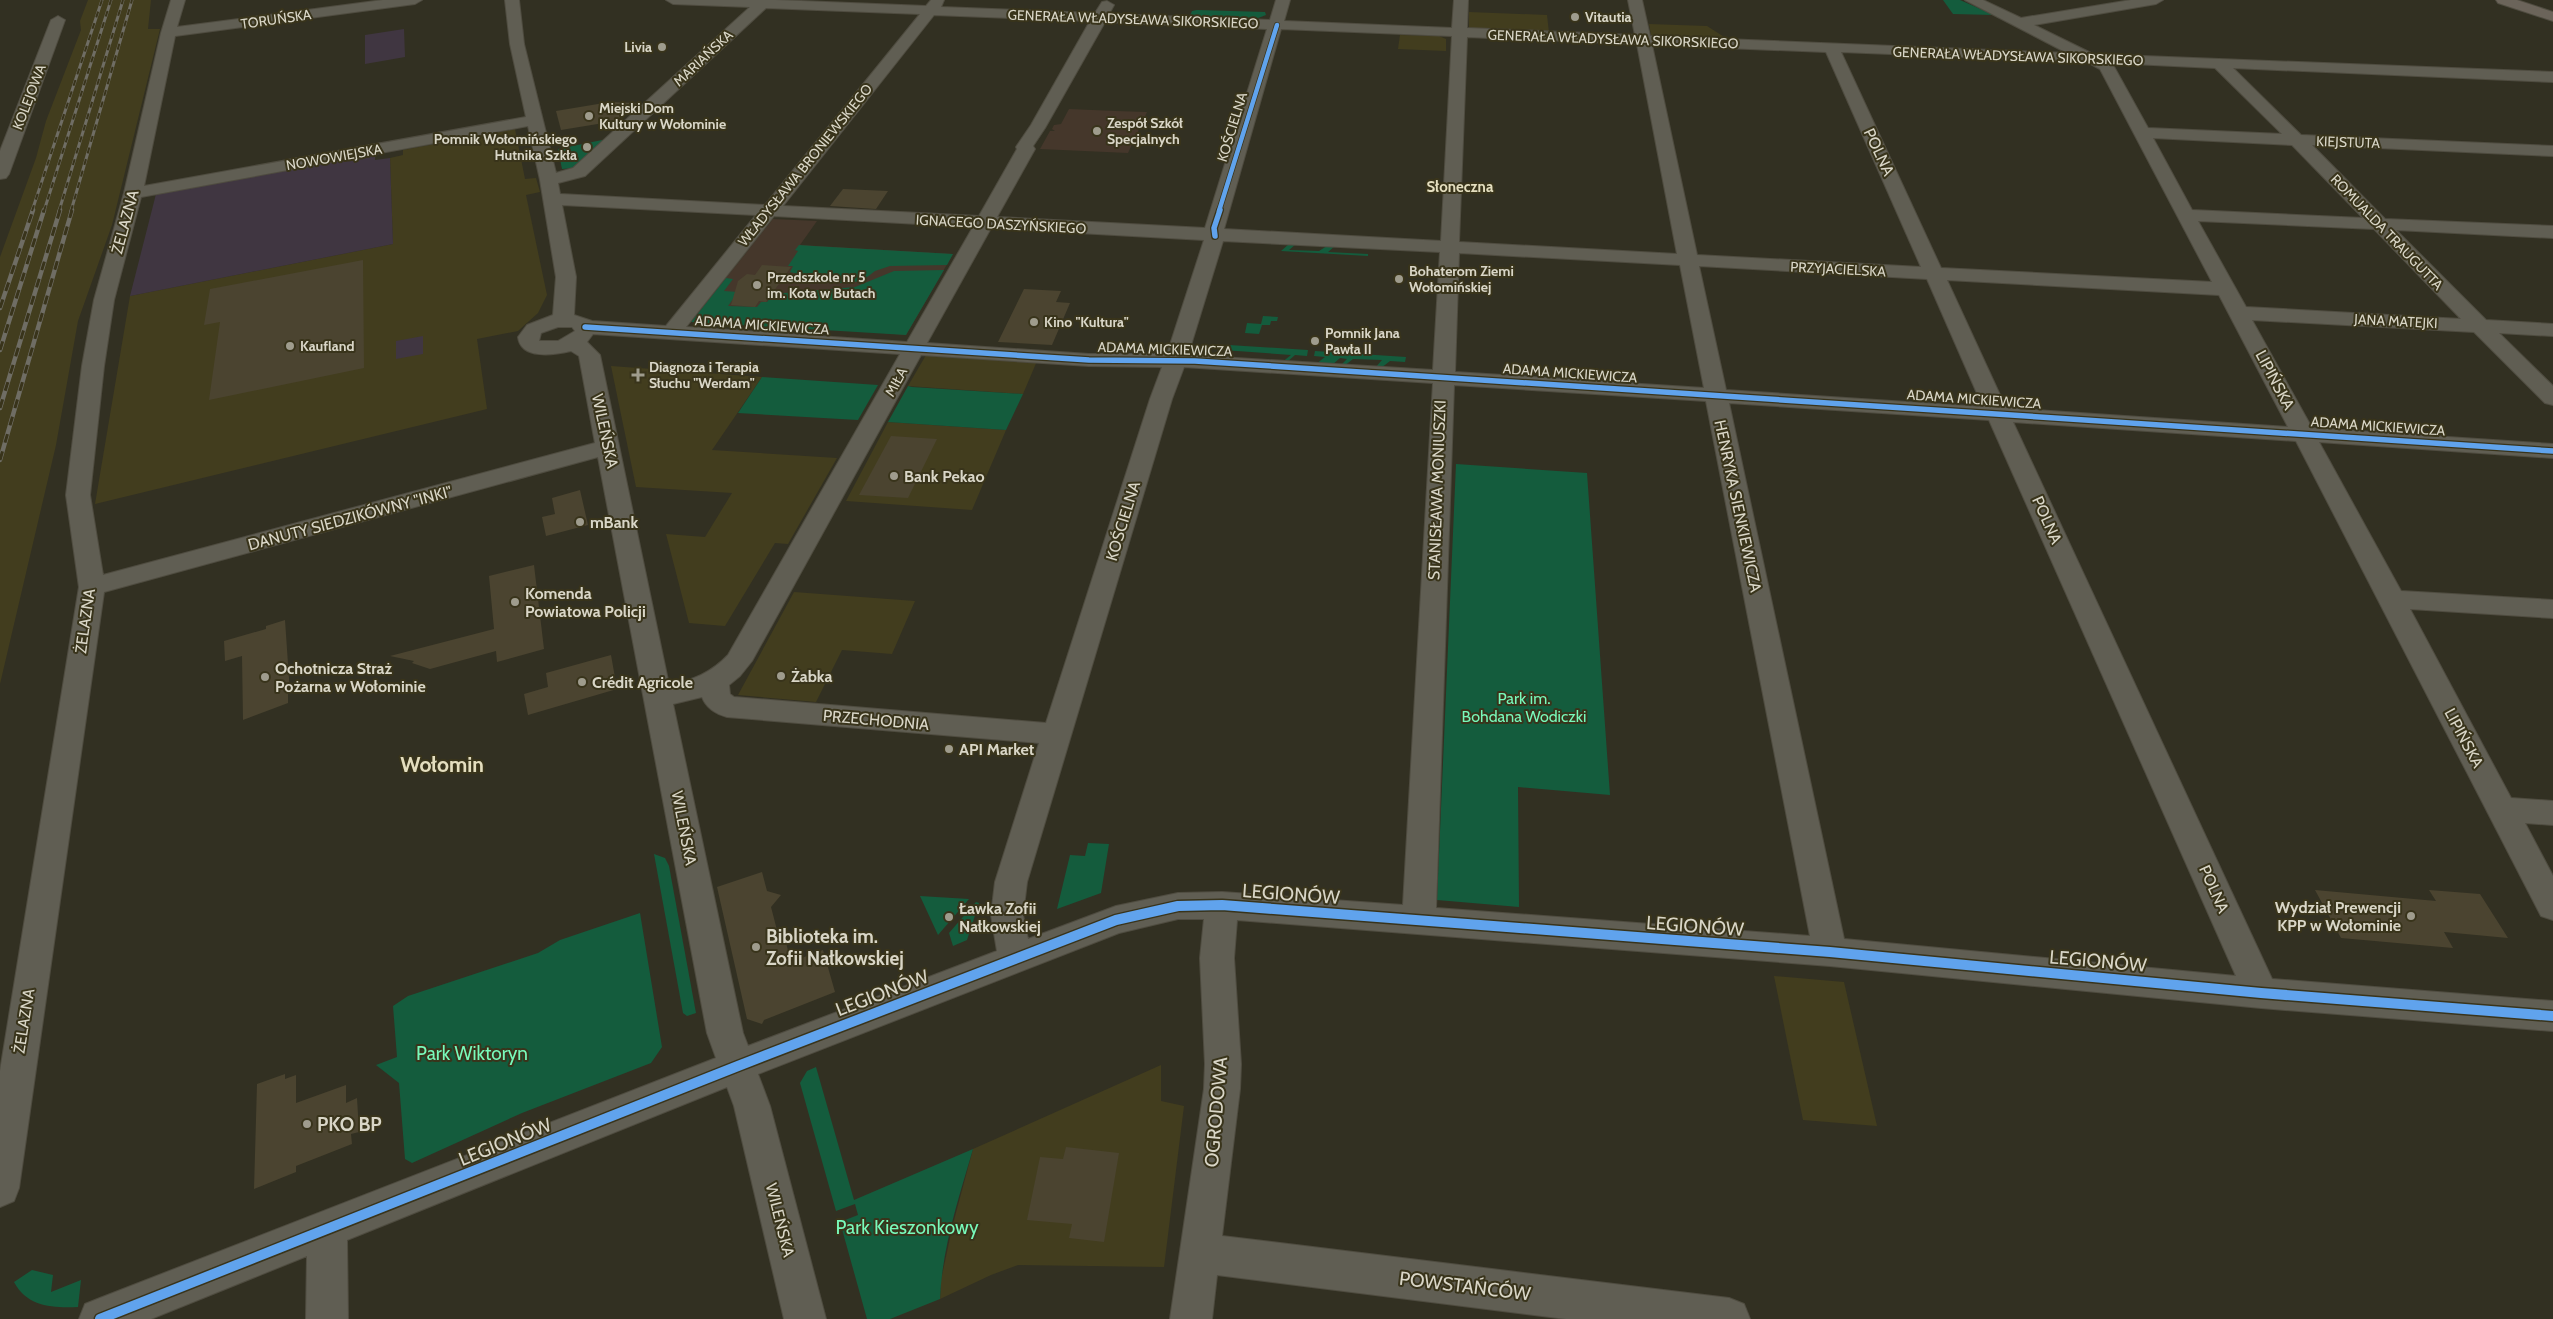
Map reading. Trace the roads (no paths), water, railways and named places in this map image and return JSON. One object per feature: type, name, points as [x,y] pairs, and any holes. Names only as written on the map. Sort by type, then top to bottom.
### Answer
[{"type":"main road","points":[[2503,0],[2553,17]]},
{"type":"street","name":"ŻELAZNA","points":[[0,1188],[92,588],[78,495],[104,300],[133,193],[168,33],[178,0]]},
{"type":"street","name":"TORUŃSKA","points":[[168,33],[415,0]]},
{"type":"street","name":"GENERAŁA WŁADYSŁAWA SIKORSKIEGO","points":[[673,0],[762,4],[934,5],[1098,18],[1276,26],[2553,77]]},
{"type":"street","name":"MIŁA","points":[[658,697],[714,682],[727,673],[738,661],[1026,149],[1024,147],[1028,139],[1034,129],[1037,128],[1098,18],[1110,0]]},
{"type":"street","name":"KOŚCIELNA","points":[[1015,959],[1007,915],[1008,893],[1161,399],[1176,362],[1215,236],[1214,228],[1283,0]]},
{"type":"street","name":"STANISŁAWA MONIUSZKI","points":[[1419,920],[1442,378],[1461,0]]},
{"type":"street","name":"HENRYKA SIENKIEWICZA","points":[[1635,0],[1687,262],[1830,952]]},
{"type":"street","name":"LIPIŃSKA","points":[[1972,0],[2098,60],[2106,66],[2240,313],[2553,906]]},
{"type":"street","points":[[2019,23],[2156,0]]},
{"type":"street","points":[[518,4],[517,44],[549,180],[566,277],[563,320],[547,323],[534,329],[527,340],[533,346],[545,348],[569,344],[584,334],[585,327]]},
{"type":"street","name":"MARIAŃSKA","points":[[549,180],[579,172],[762,4]]},
{"type":"street","name":"WŁADYSŁAWA BRONIEWSKIEGO","points":[[672,332],[934,5]]},
{"type":"street","name":"KOLEJOWA","points":[[0,174],[58,20]]},
{"type":"street","name":"POLNA","points":[[1832,48],[2261,993]]},
{"type":"street","name":"ROMUALDA TRAUGUTTA","points":[[2221,65],[2298,140],[2478,326],[2553,398]]},
{"type":"street","name":"NOWOWIEJSKA","points":[[133,193],[535,120]]},
{"type":"street","name":"KIEJSTUTA","points":[[2143,133],[2553,151]]},
{"type":"street","name":"IGNACEGO DASZYŃSKIEGO","points":[[552,199],[1450,248]]},
{"type":"street","points":[[2186,215],[2553,232]]},
{"type":"street","name":"PRZYJACIELSKA","points":[[1450,248],[2226,289]]},
{"type":"street","name":"JANA MATEJKI","points":[[2240,313],[2553,330]]},
{"type":"street","name":"ADAMA MICKIEWICZA","points":[[563,320],[576,320],[585,327],[1090,360],[1195,361],[2553,451]]},
{"type":"street","name":"WILEŃSKA","points":[[569,344],[582,347],[589,355],[720,1012],[725,1033],[752,1106],[805,1319]]},
{"type":"street","name":"DANUTY SIEDZIKÓWNY \"INKI\"","points":[[92,588],[608,448]]},
{"type":"street","points":[[2392,599],[2553,609]]},
{"type":"street","name":"PRZECHODNIA","points":[[714,682],[717,699],[727,707],[1056,734]]},
{"type":"street","points":[[2502,809],[2553,813]]},
{"type":"street","name":"LEGIONÓW","points":[[100,1319],[738,1066],[1116,920],[1155,909],[1178,906],[1222,905],[1830,952],[2261,993],[2553,1016]]},
{"type":"street","name":"OGRODOWA","points":[[1191,1319],[1222,1089],[1223,1064],[1217,958],[1222,905]]},
{"type":"street","points":[[327,1230],[327,1319]]},
{"type":"street","name":"POWSTAŃCÓW","points":[[1200,1253],[1729,1319]]},
{"type":"railway","points":[[32,211],[102,0]]},
{"type":"railway","points":[[44,211],[111,0]]},
{"type":"railway","points":[[59,211],[123,0]]},
{"type":"railway","points":[[71,211],[132,0]]},
{"type":"railway","points":[[0,308],[33,210]]},
{"type":"railway","points":[[0,350],[44,210]]},
{"type":"railway","points":[[0,408],[60,210]]},
{"type":"railway","points":[[0,460],[72,210]]},
{"type":"place","name":"Vitautia","points":[[1575,17]]},
{"type":"place","name":"Livia","points":[[662,47]]},
{"type":"place","name":"Miejski Dom Kultury w Wołominie","points":[[589,116]]},
{"type":"place","name":"Zespół Szkół Specjalnych","points":[[1097,131]]},
{"type":"place","name":"Pomnik Wołomińskiego Hutnika Szkła","points":[[587,147]]},
{"type":"place","name":"Bohaterom Ziemi Wołomińskiej","points":[[1399,279]]},
{"type":"place","name":"Przedszkole nr 5 im. Kota w Butach","points":[[757,285]]},
{"type":"place","name":"Kino \"Kultura\"","points":[[1034,322]]},
{"type":"place","name":"Pomnik Jana Pawła II","points":[[1315,341]]},
{"type":"place","name":"Kaufland","points":[[290,346]]},
{"type":"place","name":"Diagnoza i Terapia Słuchu \"Werdam\"","points":[[638,375]]},
{"type":"place","name":"Bank Pekao","points":[[894,476]]},
{"type":"place","name":"mBank","points":[[580,522]]},
{"type":"place","name":"Komenda Powiatowa Policji","points":[[515,602]]},
{"type":"place","name":"Żabka","points":[[781,676]]},
{"type":"place","name":"Ochotnicza Straż Pożarna w Wołominie","points":[[265,677]]},
{"type":"place","name":"Crédit Agricole","points":[[582,682]]},
{"type":"place","name":"API Market","points":[[949,749]]},
{"type":"place","name":"Wydział Prewencji KPP w Wołominie","points":[[2411,916]]},
{"type":"place","name":"Ławka Zofii Nałkowskiej","points":[[949,917]]},
{"type":"place","name":"Biblioteka im. Zofii Nałkowskiej","points":[[756,947]]},
{"type":"place","name":"PKO BP","points":[[307,1124]]},
{"type":"district","name":"Słoneczna","points":[[1460,187]]},
{"type":"district","name":"Wołomin","points":[[442,764]]},
{"type":"park label","name":"Park im. Bohdana Wodiczki","points":[[1524,707]]},
{"type":"park label","name":"Park Wiktoryn","points":[[472,1053]]},
{"type":"park label","name":"Park Kieszonkowy","points":[[907,1227]]}]
